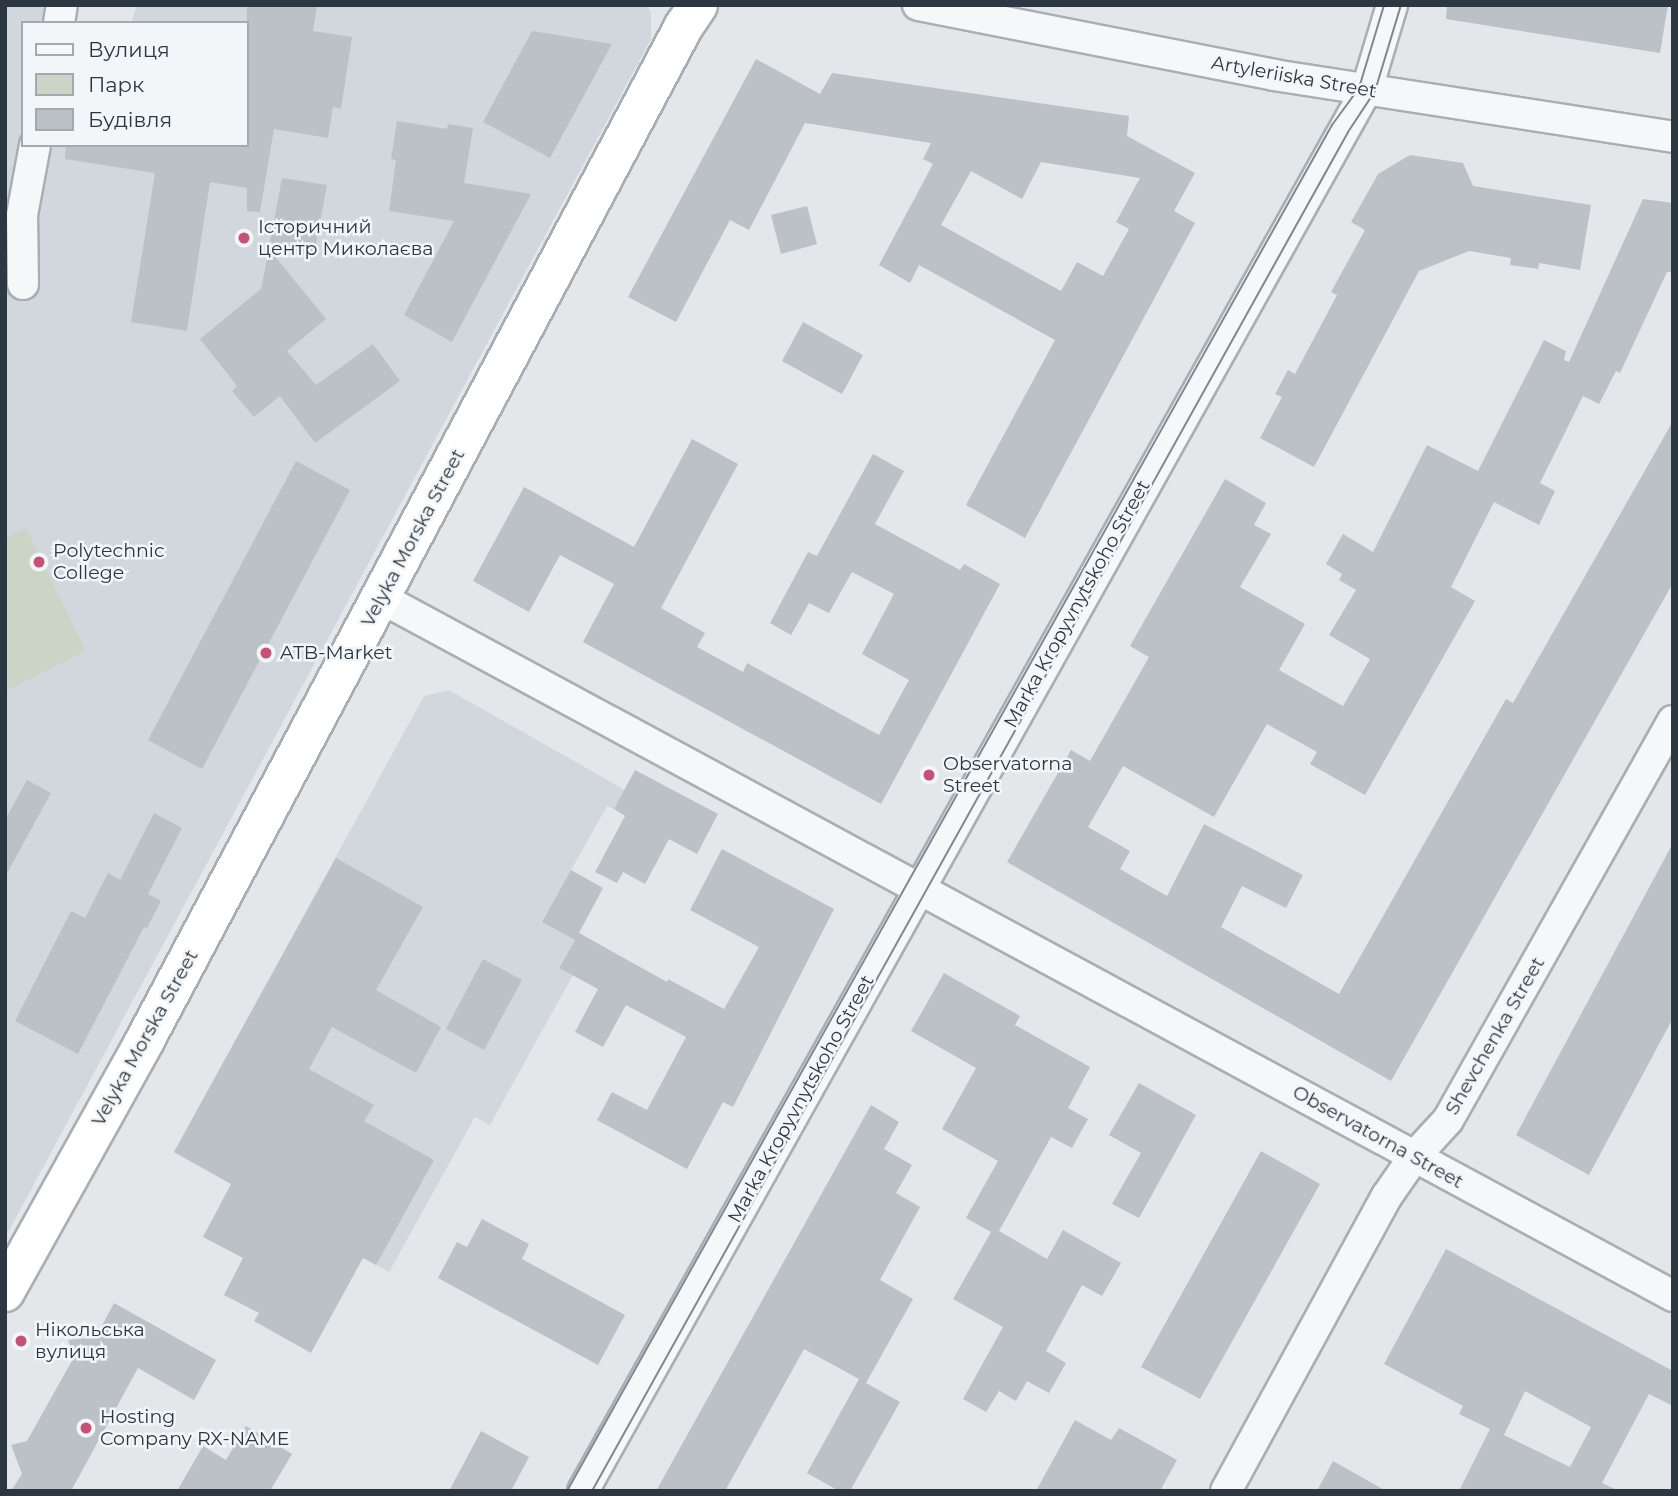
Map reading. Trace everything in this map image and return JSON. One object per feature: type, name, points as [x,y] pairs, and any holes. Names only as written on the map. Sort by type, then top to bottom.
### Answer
[{"type":"highway","name":"Velyka Morska Street","points":[[5,1292],[151,1029],[677,38],[698,5]]},
{"type":"street","name":"Artyleriiska Street","points":[[918,5],[1274,75],[1673,137]]},
{"type":"street","name":"Marka Kropyvnytskoho Street","points":[[583,1491],[1367,89],[1392,5]]},
{"type":"street","points":[[23,284],[22,215],[35,147]]},
{"type":"street","name":"Observatorna Street","points":[[381,598],[1673,1296]]},
{"type":"street","name":"Shevchenka Street","points":[[1226,1491],[1387,1196],[1414,1157],[1448,1119],[1673,721]]},
{"type":"shaded area","points":[[5,5],[48,5],[44,21],[21,21],[21,147],[248,147],[248,21],[132,21],[137,5],[647,5],[651,13],[651,39],[5,1238]]},
{"type":"shaded area","points":[[449,690],[625,790],[614,809],[607,806],[542,922],[575,940],[559,968],[573,975],[490,1125],[475,1117],[389,1272],[174,1152],[424,696]]},
{"type":"green space","points":[[26,528],[86,651],[5,691],[5,538]]},
{"type":"building","points":[[247,5],[317,5],[313,31],[352,37],[341,109],[333,107],[328,138],[274,129],[260,212],[247,211],[247,188],[210,182],[187,331],[131,322],[155,173],[65,159],[66,147],[248,147]]},
{"type":"building","points":[[1447,5],[1668,5],[1660,53],[1446,19]]},
{"type":"building","points":[[532,31],[612,44],[550,158],[483,122]]},
{"type":"building","points":[[756,59],[820,94],[832,73],[1129,116],[1127,136],[1195,173],[1174,211],[1195,223],[1025,538],[966,505],[1055,340],[919,265],[910,283],[879,265],[933,164],[923,159],[931,143],[805,123],[749,230],[730,220],[676,322],[628,297]],"holes":[[[1041,162],[1140,178],[1116,222],[1129,229],[1103,276],[1077,262],[1061,291],[941,225],[971,171],[1022,199]]]},
{"type":"building","points":[[397,121],[447,129],[448,124],[473,128],[464,183],[531,194],[452,342],[404,315],[454,221],[389,211],[396,160],[391,159]]},
{"type":"building","points":[[1410,155],[1463,163],[1473,186],[1591,205],[1580,270],[1539,263],[1538,269],[1510,265],[1511,258],[1469,251],[1419,271],[1314,467],[1260,438],[1282,397],[1275,394],[1288,370],[1295,374],[1337,295],[1331,292],[1365,230],[1351,222],[1378,174]]},
{"type":"building","points":[[282,178],[327,185],[314,255],[281,248],[270,242]]},
{"type":"building","points":[[1643,199],[1673,203],[1673,272],[1667,272],[1620,373],[1616,371],[1599,404],[1583,396],[1540,483],[1555,491],[1539,525],[1494,502],[1451,587],[1475,601],[1365,795],[1310,764],[1317,752],[1267,724],[1214,817],[1123,766],[1088,827],[1130,851],[1120,869],[1167,896],[1204,824],[1303,875],[1286,908],[1242,886],[1221,927],[1339,994],[1506,699],[1513,703],[1673,421],[1673,583],[1391,1081],[1007,862],[1071,750],[1090,761],[1149,657],[1130,646],[1225,479],[1266,503],[1254,525],[1271,534],[1240,587],[1305,624],[1279,670],[1343,706],[1370,659],[1329,635],[1356,590],[1339,580],[1342,574],[1326,564],[1343,534],[1373,552],[1427,445],[1478,471],[1544,340],[1566,351],[1564,360],[1569,362]]},
{"type":"building","points":[[807,206],[817,244],[781,254],[771,215]]},
{"type":"building","points":[[269,249],[326,319],[287,351],[316,385],[373,344],[400,381],[315,443],[280,396],[254,417],[232,391],[237,386],[200,339],[261,289]]},
{"type":"building","points":[[803,322],[863,355],[842,394],[782,361]]},
{"type":"building","points":[[692,439],[738,464],[661,608],[705,633],[697,647],[743,672],[747,663],[879,735],[909,680],[862,654],[894,594],[852,572],[829,613],[809,603],[791,635],[770,623],[808,552],[817,556],[873,454],[904,471],[875,524],[960,570],[964,564],[1000,584],[881,804],[583,642],[614,584],[560,555],[529,612],[473,581],[524,487],[634,547]]},
{"type":"building","points":[[296,461],[350,490],[202,769],[148,740]]},
{"type":"building","points":[[635,770],[718,814],[697,854],[669,839],[645,884],[623,872],[617,883],[595,872],[625,816],[614,809]]},
{"type":"building","points":[[27,780],[51,793],[5,877],[5,820]]},
{"type":"building","points":[[154,813],[182,828],[148,894],[161,901],[147,928],[144,927],[78,1054],[15,1021],[71,911],[85,918],[108,873],[120,880]]},
{"type":"building","points":[[1673,843],[1673,1018],[1589,1175],[1516,1135]]},
{"type":"building","points":[[722,849],[834,909],[733,1107],[723,1102],[687,1169],[597,1120],[612,1092],[647,1110],[686,1037],[626,1005],[603,1047],[575,1032],[598,989],[559,968],[575,940],[542,922],[571,870],[603,888],[579,933],[667,982],[668,979],[724,1009],[759,947],[690,910]]},
{"type":"building","points":[[336,858],[423,907],[376,990],[441,1027],[416,1073],[332,1027],[309,1069],[374,1105],[364,1121],[434,1160],[376,1265],[363,1258],[311,1353],[254,1321],[259,1313],[224,1295],[243,1258],[203,1237],[231,1184],[174,1152]]},
{"type":"building","points":[[483,959],[522,980],[484,1050],[446,1029]]},
{"type":"building","points":[[944,973],[1020,1016],[1015,1025],[1090,1067],[1068,1108],[1088,1119],[1072,1148],[1051,1137],[999,1231],[1047,1259],[1063,1230],[1121,1263],[1102,1296],[1082,1285],[1046,1351],[1066,1363],[1049,1393],[1027,1381],[1016,1401],[999,1391],[986,1412],[963,1399],[1003,1327],[953,1299],[991,1232],[966,1218],[998,1161],[942,1129],[976,1068],[911,1031]]},
{"type":"building","points":[[1139,1083],[1196,1115],[1139,1218],[1112,1204],[1141,1153],[1109,1135]]},
{"type":"building","points":[[871,1105],[899,1122],[884,1149],[912,1165],[896,1193],[920,1207],[880,1280],[913,1299],[866,1383],[900,1402],[850,1491],[839,1491],[807,1473],[859,1379],[804,1349],[725,1491],[656,1491]]},
{"type":"building","points":[[1261,1151],[1320,1184],[1200,1399],[1141,1367]]},
{"type":"building","points":[[482,1219],[529,1244],[522,1259],[625,1315],[598,1365],[438,1278],[457,1242],[467,1247]]},
{"type":"building","points":[[1446,1249],[1673,1371],[1673,1406],[1649,1394],[1602,1483],[1619,1491],[1459,1491],[1490,1429],[1459,1414],[1463,1406],[1384,1364]],"holes":[[[1525,1391],[1591,1427],[1570,1467],[1504,1435]]]},
{"type":"building","points":[[114,1303],[216,1360],[194,1400],[138,1368],[71,1491],[11,1491],[22,1474],[11,1445],[27,1441],[74,1357],[68,1340],[96,1337]]},
{"type":"building","points":[[1075,1420],[1111,1440],[1119,1428],[1177,1460],[1160,1491],[1036,1491]]},
{"type":"building","points":[[246,1426],[292,1454],[270,1491],[177,1491],[203,1446],[226,1460]]},
{"type":"building","points":[[481,1431],[529,1457],[511,1491],[449,1491]]},
{"type":"building","points":[[1333,1461],[1386,1491],[1317,1491]]},
{"type":"tram line","points":[[567,1491],[1332,125],[1359,88],[1384,5]]},
{"type":"tram line","points":[[592,1491],[1348,132],[1375,91],[1401,5]]},
{"type":"place","name":"Історичний центр Миколаєва","points":[[244,238]]},
{"type":"place","name":"Polytechnic College","points":[[39,562]]},
{"type":"place","name":"ATB-Market","points":[[266,653]]},
{"type":"place","name":"Observatorna Street","points":[[929,775]]},
{"type":"place","name":"Нікольська вулиця","points":[[21,1341]]},
{"type":"place","name":"Hosting Company RX-NAME","points":[[86,1428]]}]
